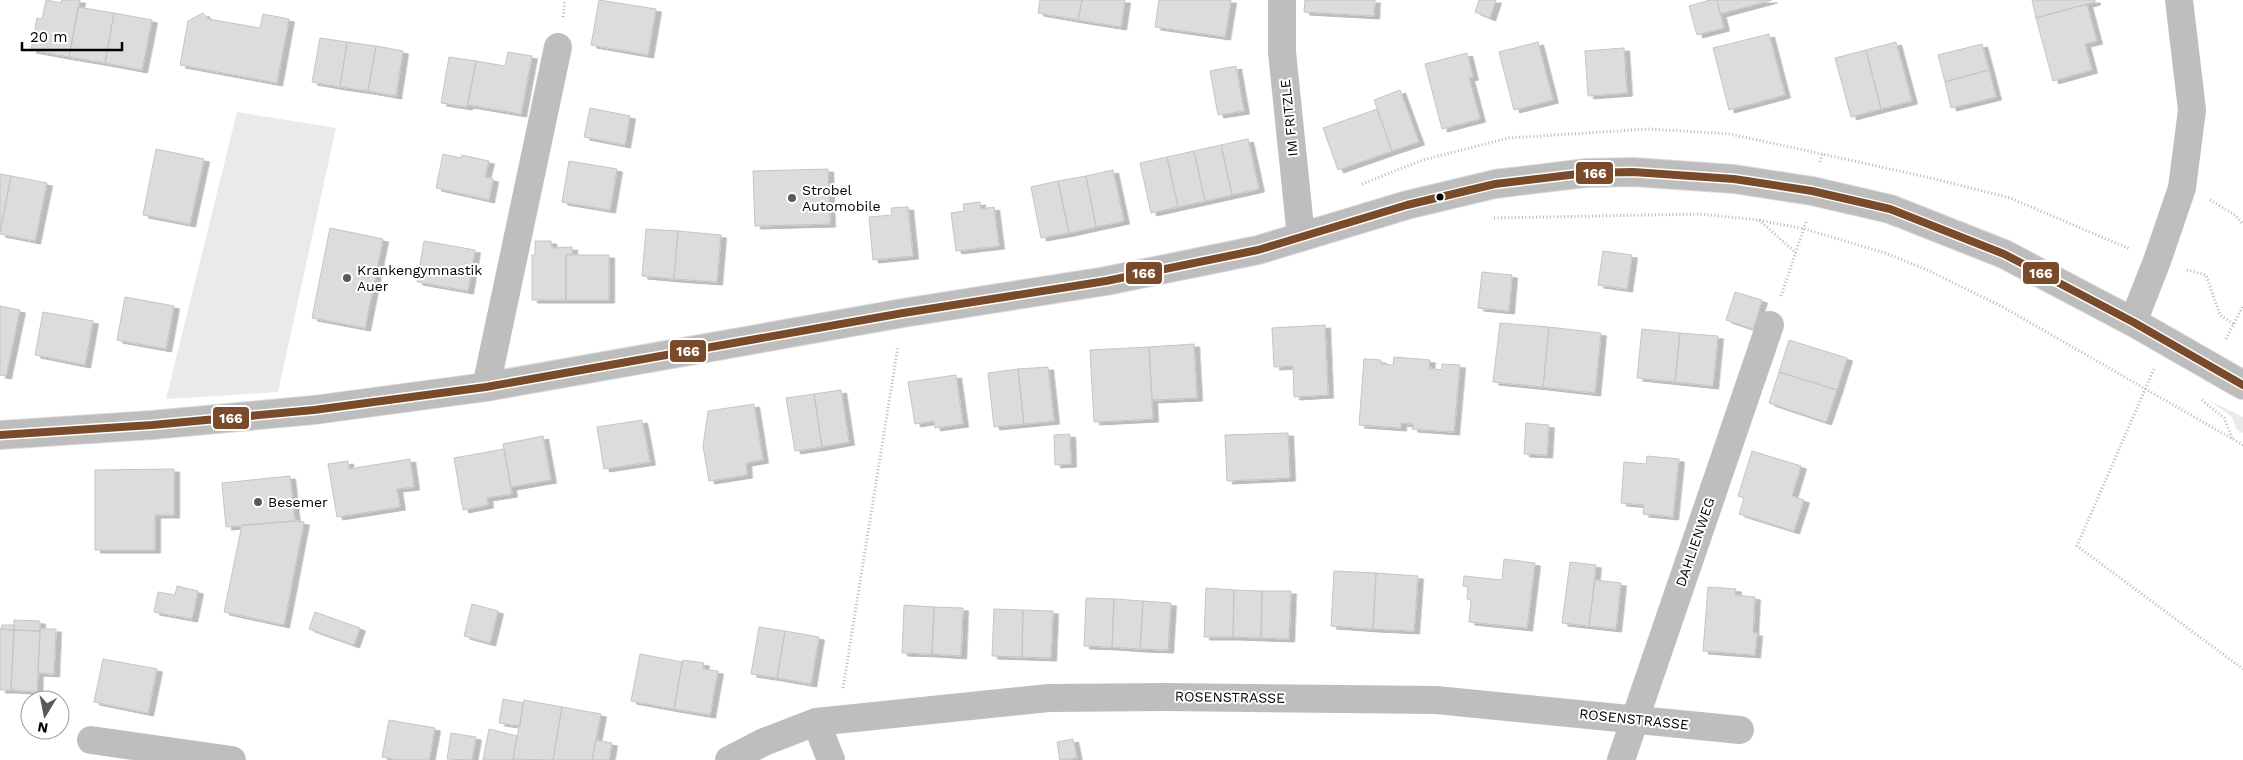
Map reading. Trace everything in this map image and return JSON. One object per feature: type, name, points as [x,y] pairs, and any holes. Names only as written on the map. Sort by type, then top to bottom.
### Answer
[{"type":"main road","points":[[0,435],[143,426],[314,410],[486,387],[903,313],[1106,281],[1258,250],[1407,205],[1494,184],[1586,173],[1633,172],[1734,179],[1812,191],[1890,209],[2004,254],[2133,322],[2243,385]]},
{"type":"street","name":"IM FRITZLE","points":[[1282,0],[1282,52],[1301,237]]},
{"type":"street","points":[[2133,322],[2182,188],[2192,110],[2180,0]]},
{"type":"street","points":[[486,387],[558,48]]},
{"type":"street","name":"DAHLIENWEG","points":[[1621,760],[1770,325]]},
{"type":"street","name":"ROSENSTRASSE","points":[[728,760],[764,742],[827,720],[1049,698],[1165,697],[1436,700],[1740,730]]},
{"type":"street","points":[[827,720],[831,760]]},
{"type":"street","points":[[91,740],[232,760]]},
{"type":"path","points":[[1812,191],[1822,154],[2010,198],[2157,260],[2206,275],[2220,315],[2234,324]]},
{"type":"path","points":[[2182,188],[2214,202],[2235,215],[2243,224]]},
{"type":"path","points":[[1486,219],[1700,214],[1758,220],[1805,230],[1886,253],[1923,268],[2003,307],[2243,445]]},
{"type":"path","points":[[1758,220],[1796,253]]},
{"type":"path","points":[[1770,325],[1805,230]]},
{"type":"path","points":[[827,720],[903,313]]},
{"type":"path","points":[[2146,388],[2077,546],[2243,669]]},
{"type":"shaded area","points":[[237,112],[336,128],[278,392],[166,399]]},
{"type":"shaded area","points":[[2208,400],[2243,417],[2243,433],[2237,430],[2231,416]]},
{"type":"building","points":[[46,0],[61,3],[62,0],[80,0],[69,57],[31,50],[37,18],[42,19]]},
{"type":"building","points":[[599,0],[656,9],[648,55],[591,45]]},
{"type":"building","points":[[1040,0],[1082,0],[1078,20],[1038,13]]},
{"type":"building","points":[[1082,0],[1125,0],[1121,27],[1078,20]]},
{"type":"building","points":[[1159,0],[1231,0],[1225,37],[1155,27]]},
{"type":"building","points":[[1305,0],[1375,0],[1374,16],[1304,12]]},
{"type":"building","points":[[1479,0],[1496,0],[1490,18],[1475,12]]},
{"type":"building","points":[[1717,0],[1724,28],[1697,35],[1689,6]]},
{"type":"building","points":[[1717,0],[1772,0],[1720,14]]},
{"type":"building","points":[[2032,0],[2095,0],[2095,2],[2036,18]]},
{"type":"building","points":[[2087,4],[2097,41],[2085,44],[2092,70],[2053,81],[2036,18]]},
{"type":"building","points":[[78,7],[114,13],[105,63],[69,57]]},
{"type":"building","points":[[114,13],[152,20],[142,70],[105,63]]},
{"type":"building","points":[[203,13],[208,19],[260,28],[263,14],[289,19],[277,83],[180,65],[188,21]]},
{"type":"building","points":[[1769,34],[1785,95],[1729,110],[1713,48]]},
{"type":"building","points":[[320,38],[347,42],[340,87],[312,82]]},
{"type":"building","points":[[347,42],[376,46],[368,91],[340,87]]},
{"type":"building","points":[[1538,42],[1553,100],[1514,110],[1499,52]]},
{"type":"building","points":[[1896,42],[1912,101],[1881,109],[1866,50]]},
{"type":"building","points":[[1982,44],[1989,70],[1945,82],[1938,55]]},
{"type":"building","points":[[376,46],[403,51],[396,96],[368,91]]},
{"type":"building","points":[[1624,48],[1627,93],[1588,96],[1585,51]]},
{"type":"building","points":[[1866,50],[1881,109],[1851,117],[1835,58]]},
{"type":"building","points":[[508,52],[532,56],[521,114],[468,105],[476,61],[505,66]]},
{"type":"building","points":[[1467,53],[1473,77],[1469,78],[1480,119],[1442,129],[1425,64]]},
{"type":"building","points":[[449,57],[476,61],[467,107],[441,103]]},
{"type":"building","points":[[1236,66],[1244,111],[1218,115],[1210,71]]},
{"type":"building","points":[[1989,70],[1996,97],[1951,108],[1945,82]]},
{"type":"building","points":[[1400,90],[1419,142],[1392,151],[1374,100]]},
{"type":"building","points":[[590,108],[630,116],[625,145],[584,137]]},
{"type":"building","points":[[1377,109],[1392,151],[1338,170],[1323,128]]},
{"type":"building","points":[[1248,139],[1259,189],[1232,195],[1221,145]]},
{"type":"building","points":[[1221,145],[1232,195],[1205,201],[1194,151]]},
{"type":"building","points":[[156,149],[204,159],[190,224],[143,215]]},
{"type":"building","points":[[1194,151],[1205,201],[1178,207],[1167,157]]},
{"type":"building","points":[[443,154],[461,158],[462,155],[489,161],[485,177],[493,179],[489,200],[436,188]]},
{"type":"building","points":[[1167,157],[1178,207],[1151,213],[1140,163]]},
{"type":"building","points":[[569,161],[617,169],[610,210],[562,202]]},
{"type":"building","name":"Strobel Automobile","points":[[828,169],[830,224],[755,226],[753,171]]},
{"type":"building","points":[[1113,170],[1124,221],[1096,227],[1086,176]]},
{"type":"building","points":[[0,174],[11,176],[0,232]]},
{"type":"building","points":[[11,176],[47,183],[35,241],[0,234]]},
{"type":"building","points":[[1086,176],[1096,227],[1069,233],[1058,181]]},
{"type":"building","points":[[1058,181],[1069,233],[1041,238],[1031,187]]},
{"type":"building","points":[[980,202],[981,209],[994,207],[999,246],[956,251],[951,213],[964,211],[963,204]]},
{"type":"building","points":[[908,207],[913,256],[873,260],[869,217],[892,215],[891,208]]},
{"type":"building","name":"Krankengymnastik Auer","points":[[330,228],[383,239],[365,328],[312,318]]},
{"type":"building","points":[[646,229],[678,231],[674,279],[642,276]]},
{"type":"building","points":[[678,231],[721,235],[717,282],[674,279]]},
{"type":"building","points":[[424,241],[475,250],[468,291],[417,282]]},
{"type":"building","points":[[535,241],[551,241],[552,248],[572,247],[572,255],[566,255],[566,300],[532,300],[532,255],[535,255]]},
{"type":"building","points":[[1603,251],[1632,255],[1627,289],[1598,285]]},
{"type":"building","points":[[566,255],[609,255],[609,300],[566,300]]},
{"type":"building","points":[[1482,272],[1512,275],[1509,311],[1478,308]]},
{"type":"building","points":[[1735,292],[1762,300],[1753,329],[1726,320]]},
{"type":"building","points":[[125,297],[174,306],[166,349],[117,340]]},
{"type":"building","points":[[0,306],[20,310],[6,376],[0,375]]},
{"type":"building","points":[[43,312],[93,321],[85,365],[35,355]]},
{"type":"building","points":[[1500,323],[1549,327],[1543,387],[1493,382]]},
{"type":"building","points":[[1325,325],[1328,395],[1294,397],[1293,366],[1274,367],[1272,328]]},
{"type":"building","points":[[1549,327],[1601,333],[1595,393],[1543,387]]},
{"type":"building","points":[[1642,329],[1680,333],[1675,382],[1637,378]]},
{"type":"building","points":[[1680,333],[1718,336],[1713,386],[1675,382]]},
{"type":"building","points":[[1789,340],[1847,358],[1837,390],[1779,372]]},
{"type":"building","points":[[1194,344],[1197,398],[1152,400],[1149,347]]},
{"type":"building","points":[[1149,347],[1153,419],[1094,422],[1090,350]]},
{"type":"building","points":[[1394,357],[1430,360],[1429,368],[1442,370],[1442,364],[1460,365],[1454,432],[1412,429],[1413,424],[1401,423],[1401,428],[1359,425],[1364,359],[1381,360],[1381,364],[1393,365]]},
{"type":"building","points":[[1048,367],[1054,421],[1024,424],[1018,369]]},
{"type":"building","points":[[1018,369],[1024,424],[994,427],[988,373]]},
{"type":"building","points":[[1779,372],[1837,390],[1826,422],[1769,403]]},
{"type":"building","points":[[956,375],[963,424],[935,428],[934,421],[915,424],[908,382]]},
{"type":"building","points":[[841,390],[849,442],[822,447],[814,394]]},
{"type":"building","points":[[814,394],[822,447],[795,451],[786,398]]},
{"type":"building","points":[[754,404],[763,460],[746,463],[747,475],[709,481],[703,446],[708,411]]},
{"type":"building","points":[[642,420],[650,462],[604,469],[597,427]]},
{"type":"building","points":[[1526,423],[1549,425],[1547,455],[1524,454]]},
{"type":"building","points":[[1288,433],[1290,478],[1227,481],[1225,435]]},
{"type":"building","points":[[1070,434],[1071,464],[1055,465],[1054,435]]},
{"type":"building","points":[[543,436],[551,480],[511,487],[503,444]]},
{"type":"building","points":[[504,449],[512,494],[487,498],[488,505],[463,510],[454,458]]},
{"type":"building","points":[[1752,451],[1801,466],[1792,496],[1804,500],[1794,531],[1739,514],[1744,498],[1738,496]]},
{"type":"building","points":[[1647,456],[1679,459],[1673,517],[1643,514],[1644,505],[1621,503],[1624,462],[1646,464]]},
{"type":"building","points":[[410,459],[414,487],[397,489],[400,507],[337,517],[328,464],[348,461],[349,469]]},
{"type":"building","points":[[174,469],[174,515],[155,515],[155,550],[95,550],[95,470]]},
{"type":"building","name":"Besemer","points":[[290,476],[295,521],[226,527],[222,483]]},
{"type":"building","points":[[304,522],[284,625],[224,612],[242,525]]},
{"type":"building","points":[[1504,559],[1535,563],[1527,628],[1469,622],[1471,600],[1467,599],[1468,587],[1463,586],[1464,576],[1502,580]]},
{"type":"building","points":[[1570,562],[1596,565],[1589,626],[1562,623]]},
{"type":"building","points":[[1334,571],[1376,573],[1373,629],[1331,626]]},
{"type":"building","points":[[1376,573],[1418,576],[1414,631],[1373,629]]},
{"type":"building","points":[[1595,580],[1621,583],[1616,629],[1589,626]]},
{"type":"building","points":[[177,586],[198,591],[192,619],[154,612],[158,592],[175,595]]},
{"type":"building","points":[[1708,587],[1736,589],[1735,595],[1755,597],[1753,633],[1757,633],[1755,655],[1703,651]]},
{"type":"building","points":[[1206,588],[1234,590],[1233,637],[1204,637]]},
{"type":"building","points":[[1234,590],[1262,591],[1261,638],[1233,637]]},
{"type":"building","points":[[1262,591],[1291,591],[1289,639],[1261,638]]},
{"type":"building","points":[[1086,598],[1114,599],[1112,647],[1084,646]]},
{"type":"building","points":[[1114,599],[1143,601],[1140,649],[1112,647]]},
{"type":"building","points":[[1143,601],[1171,603],[1168,650],[1140,649]]},
{"type":"building","points":[[472,604],[498,611],[490,643],[464,636]]},
{"type":"building","points":[[904,605],[934,607],[932,654],[902,653]]},
{"type":"building","points":[[934,607],[963,608],[961,656],[932,654]]},
{"type":"building","points":[[994,609],[1023,610],[1022,657],[992,656]]},
{"type":"building","points":[[1023,610],[1053,611],[1051,658],[1022,657]]},
{"type":"building","points":[[315,612],[360,628],[354,645],[309,629]]},
{"type":"building","points":[[14,620],[40,621],[40,631],[14,630]]},
{"type":"building","points":[[2,625],[14,625],[14,630],[1,629]]},
{"type":"building","points":[[759,627],[785,631],[777,678],[751,674]]},
{"type":"building","points":[[0,629],[14,630],[11,690],[0,690]]},
{"type":"building","points":[[40,629],[56,629],[54,674],[38,673]]},
{"type":"building","points":[[14,630],[40,631],[37,690],[11,690]]},
{"type":"building","points":[[785,631],[819,637],[811,684],[777,678]]},
{"type":"building","points":[[640,654],[682,662],[674,709],[631,701]]},
{"type":"building","points":[[103,659],[157,669],[148,713],[94,702]]},
{"type":"building","points":[[683,660],[704,663],[703,669],[718,671],[710,715],[674,709]]},
{"type":"building","points":[[503,699],[523,703],[520,726],[499,723]]},
{"type":"building","points":[[524,700],[562,707],[553,760],[513,759]]},
{"type":"building","points":[[562,707],[601,714],[592,760],[553,760]]},
{"type":"building","points":[[389,720],[435,728],[429,760],[399,760],[382,757]]},
{"type":"building","points":[[489,729],[517,736],[513,760],[483,760]]},
{"type":"building","points":[[451,733],[476,737],[472,760],[447,759]]},
{"type":"building","points":[[1073,739],[1077,758],[1060,760],[1057,742]]},
{"type":"building","points":[[596,740],[612,743],[609,760],[592,760]]},
{"type":"transit line","name":"166","points":[[0,435],[152,425],[314,410],[486,387],[903,313],[1106,281],[1258,250],[1407,205],[1495,184],[1586,173],[1633,172],[1734,179],[1812,191],[1890,209],[2004,254],[2133,322],[2243,385]]},
{"type":"place","name":"Strobel Automobile","points":[[792,198]]},
{"type":"place","name":"Krankengymnastik Auer","points":[[347,278]]},
{"type":"place","name":"Besemer","points":[[258,502]]}]
